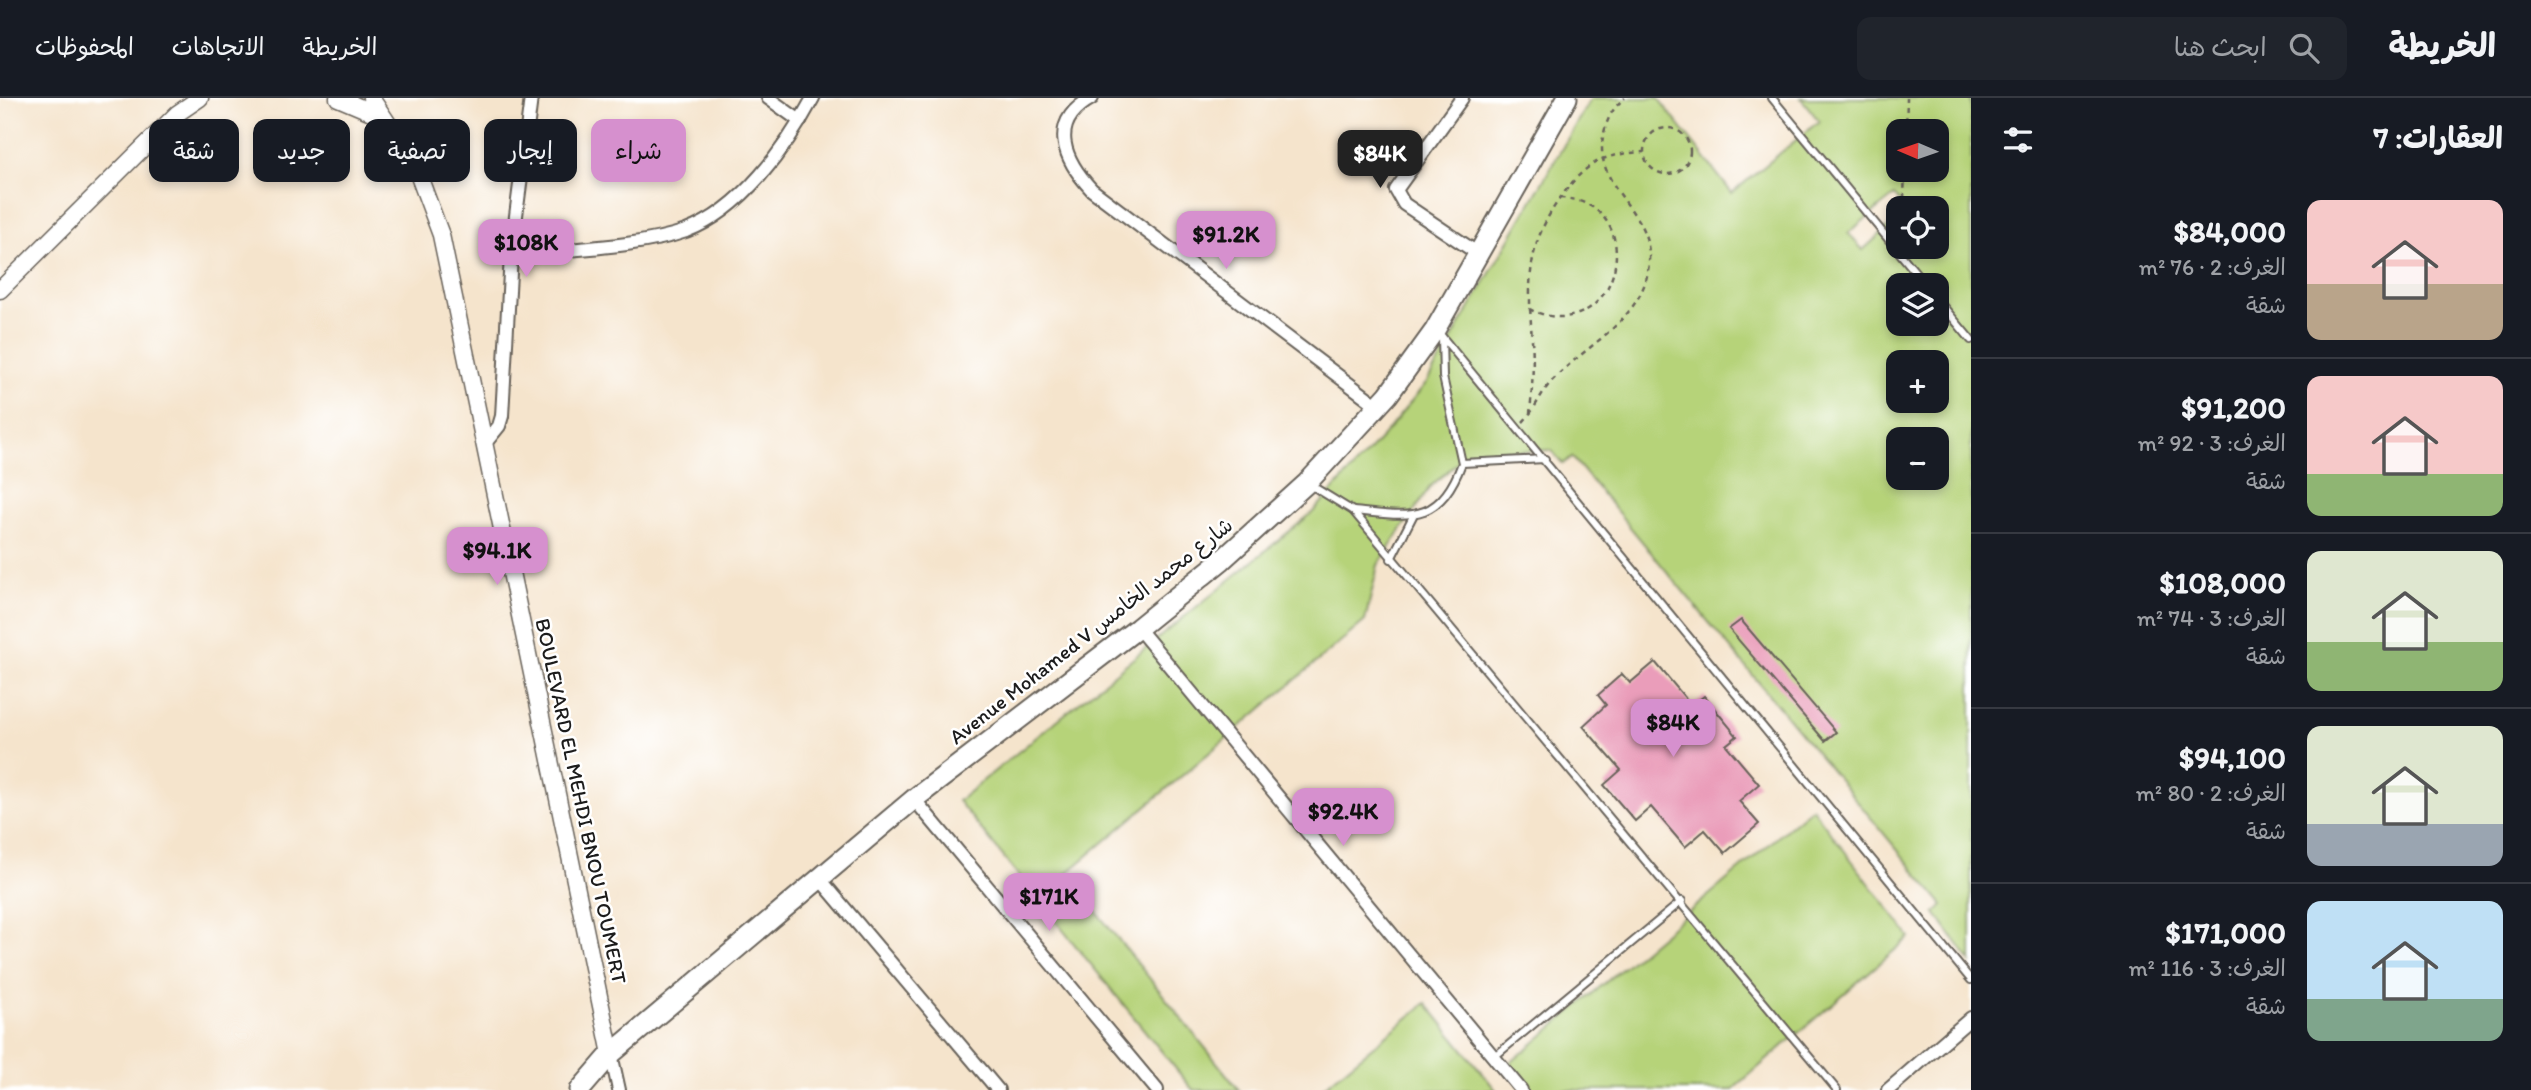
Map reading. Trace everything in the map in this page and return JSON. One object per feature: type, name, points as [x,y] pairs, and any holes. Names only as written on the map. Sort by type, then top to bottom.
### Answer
[{"type":"main road","points":[[0,290],[182,105],[200,98]]},
{"type":"main road","points":[[338,98],[383,117]]},
{"type":"main road","name":"BOULEVARD EL MEHDI BNOU TOUMERT","points":[[371,98],[414,163],[431,200],[457,300],[611,1054]]},
{"type":"main road","name":"Avenue Mohamed V شارع محمد الخامس","points":[[580,1090],[611,1054],[914,799],[1138,628],[1222,560],[1307,483],[1378,406],[1438,332],[1567,98]]},
{"type":"street","points":[[486,442],[499,426],[502,415],[511,255],[531,98]]},
{"type":"street","points":[[768,98],[800,121]]},
{"type":"street","points":[[511,255],[659,238],[688,230],[708,218],[757,179],[777,157],[813,98]]},
{"type":"street","points":[[1092,98],[1066,124],[1063,139],[1065,155],[1092,190],[1378,406]]},
{"type":"street","points":[[1462,98],[1396,190],[1404,204],[1480,255]]},
{"type":"street","points":[[1138,628],[1521,1090]]},
{"type":"street","points":[[914,799],[1149,1087]]},
{"type":"street","points":[[820,879],[998,1090]]},
{"type":"street","points":[[1888,1090],[1971,1018]]},
{"type":"street","points":[[611,1054],[619,1090]]},
{"type":"lane","points":[[1772,98],[1916,273]]},
{"type":"lane","points":[[1949,313],[1971,340]]},
{"type":"lane","points":[[1438,332],[1971,980]]},
{"type":"lane","points":[[1353,511],[1413,516],[1436,505],[1443,498],[1462,463],[1443,377],[1438,332]]},
{"type":"lane","points":[[1462,463],[1545,459]]},
{"type":"lane","points":[[1307,483],[1353,511],[1838,1090]]},
{"type":"lane","points":[[1391,559],[1413,516]]},
{"type":"lane","points":[[1494,1057],[1682,901]]},
{"type":"path","points":[[1519,428],[1549,385],[1633,308],[1648,273],[1646,235],[1610,182],[1600,148],[1609,116],[1625,98]]},
{"type":"path","points":[[1906,119],[1907,98]]},
{"type":"path","points":[[1661,128],[1677,129],[1690,147],[1683,168],[1669,174],[1655,171],[1645,159],[1644,152],[1648,137],[1661,128]]},
{"type":"path","points":[[1530,415],[1532,341],[1528,280],[1534,247],[1549,214],[1572,182],[1602,157],[1644,152]]},
{"type":"path","points":[[1529,309],[1542,315],[1561,317],[1580,313],[1597,302],[1610,287],[1617,269],[1618,250],[1613,233],[1603,217],[1589,205],[1560,198]]},
{"type":"path","points":[[1881,230],[1886,224]]},
{"type":"green space","points":[[1591,98],[1658,98],[1732,193],[1819,121],[1801,98],[1971,98],[1971,962],[1935,913],[1943,905],[1572,457],[1563,464],[1551,450],[1469,452],[1430,487],[1378,565],[1365,621],[1066,874],[1239,1090],[1193,1090],[958,801],[1312,513],[1384,435],[1427,382]]},
{"type":"green space","points":[[1812,808],[1910,937],[1732,1090],[1531,1090],[1509,1064]]},
{"type":"green space","points":[[1426,1003],[1496,1090],[1320,1090]]},
{"type":"building","points":[[1741,620],[1836,732],[1825,741],[1729,629]]},
{"type":"building","points":[[1655,662],[1692,706],[1704,696],[1737,736],[1726,745],[1759,784],[1739,801],[1759,824],[1725,853],[1705,830],[1685,847],[1651,807],[1635,821],[1604,785],[1621,770],[1583,726],[1606,705],[1598,695],[1622,674],[1630,683]]}]
